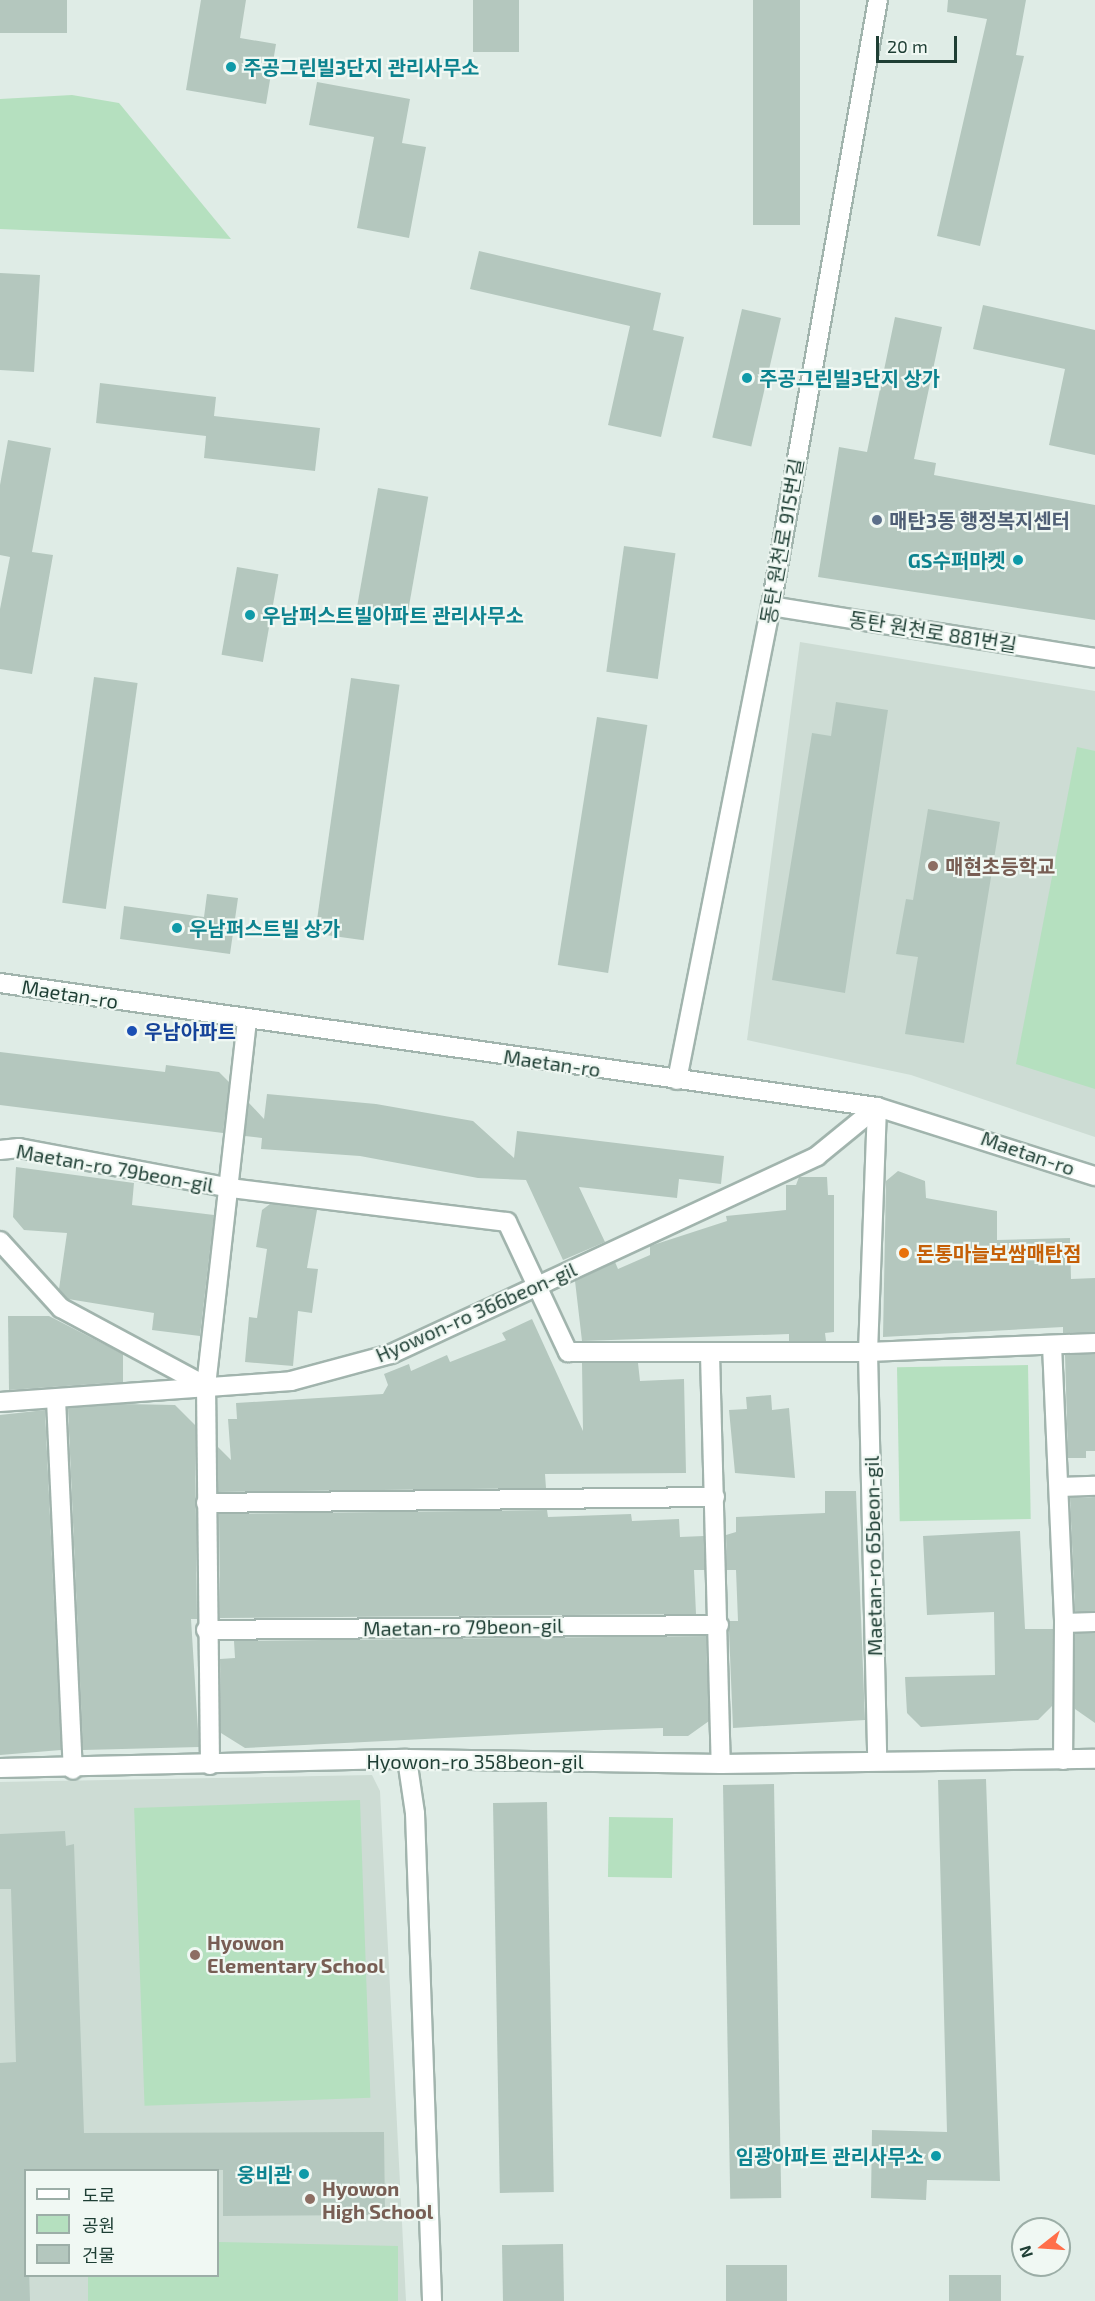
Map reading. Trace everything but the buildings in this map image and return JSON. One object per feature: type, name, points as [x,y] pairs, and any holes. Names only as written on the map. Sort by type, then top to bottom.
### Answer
[{"type":"street","name":"동탄 원천로 915번길","points":[[677,1080],[771,606],[878,0]]},
{"type":"street","name":"동탄 원천로 881번길","points":[[771,606],[1095,658]]},
{"type":"street","name":"Maetan-ro","points":[[0,983],[247,1022],[877,1107],[1095,1176]]},
{"type":"street","name":"Maetan-ro 79beon-gil","points":[[210,1765],[206,1630],[206,1386],[247,1022]]},
{"type":"street","name":"Hyowon-ro 366beon-gil","points":[[0,1401],[56,1399],[291,1381],[391,1354],[537,1284],[817,1156],[877,1107]]},
{"type":"street","name":"Maetan-ro 65beon-gil","points":[[877,1107],[868,1352],[878,1760]]},
{"type":"street","name":"Maetan-ro 79beon-gil","points":[[0,1150],[19,1148],[230,1188],[507,1222],[537,1284]]},
{"type":"street","points":[[0,1241],[60,1308],[206,1386]]},
{"type":"street","points":[[537,1284],[568,1352],[710,1354],[868,1352],[1095,1343]]},
{"type":"street","points":[[1052,1346],[1060,1487],[1064,1623],[1063,1760]]},
{"type":"street","points":[[710,1354],[721,1764]]},
{"type":"street","points":[[56,1399],[73,1770]]},
{"type":"street","points":[[1060,1487],[1095,1486]]},
{"type":"street","points":[[206,1503],[715,1497]]},
{"type":"street","points":[[1064,1623],[1095,1622]]},
{"type":"street","name":"Maetan-ro 79beon-gil","points":[[206,1630],[719,1625]]},
{"type":"street","points":[[407,1759],[415,1813],[432,2301]]},
{"type":"street","name":"Hyowon-ro 358beon-gil","points":[[0,1768],[73,1770],[407,1759],[721,1764],[878,1760],[1095,1759]]},
{"type":"shaded area","name":"매현초등학교","points":[[800,642],[1095,691],[1095,1137],[911,1075],[747,1040]]},
{"type":"shaded area","name":"Hyowon Elementary School","points":[[372,1775],[380,1791],[406,2301],[0,2301],[0,1782]]},
{"type":"green space","points":[[72,95],[119,103],[231,239],[0,229],[0,99]]},
{"type":"green space","points":[[1077,747],[1095,751],[1095,1089],[1016,1064]]},
{"type":"green space","points":[[1028,1365],[1031,1519],[900,1521],[897,1367]]},
{"type":"green space","points":[[360,1800],[370,2098],[145,2106],[134,1808]]},
{"type":"green space","points":[[609,1817],[673,1818],[672,1878],[608,1877]]},
{"type":"green space","points":[[219,2242],[398,2246],[398,2301],[88,2301],[88,2277],[219,2277]]},
{"type":"place","name":"주공그린빌3단지 관리사무소","points":[[231,67]]},
{"type":"place","name":"주공그린빌3단지 상가","points":[[747,378]]},
{"type":"place","name":"매탄3동 행정복지센터","points":[[877,520]]},
{"type":"place","name":"GS수퍼마켓","points":[[1018,560]]},
{"type":"place","name":"우남퍼스트빌아파트 관리사무소","points":[[250,615]]},
{"type":"place","name":"매현초등학교","points":[[933,866]]},
{"type":"place","name":"우남퍼스트빌 상가","points":[[177,928]]},
{"type":"place","name":"우남아파트","points":[[132,1031]]},
{"type":"place","name":"돈통마늘보쌈매탄점","points":[[904,1253]]},
{"type":"place","name":"Hyowon Elementary School","points":[[195,1955]]},
{"type":"place","name":"임광아파트 관리사무소","points":[[936,2156]]},
{"type":"place","name":"웅비관","points":[[304,2174]]},
{"type":"place","name":"Hyowon High School","points":[[310,2199]]}]
